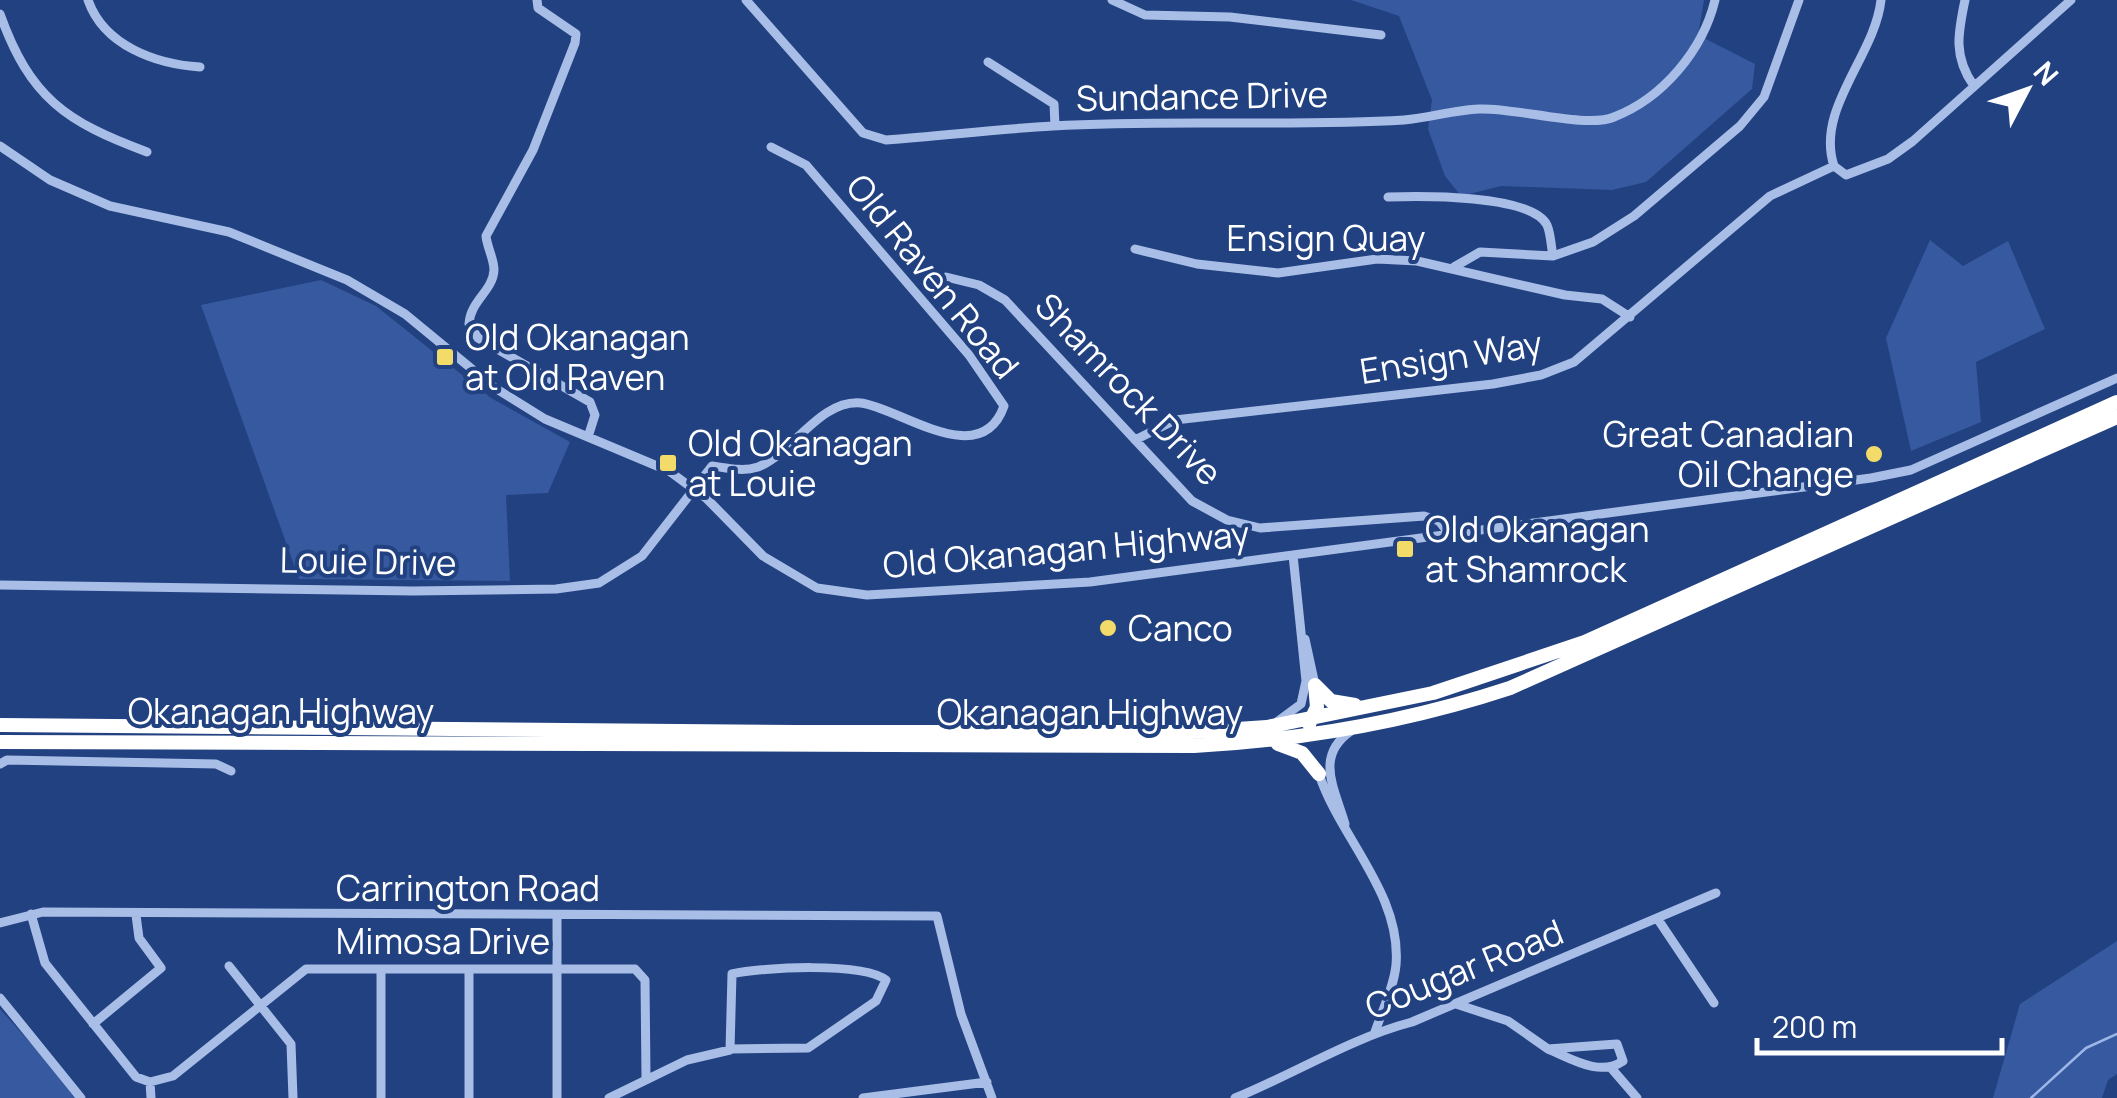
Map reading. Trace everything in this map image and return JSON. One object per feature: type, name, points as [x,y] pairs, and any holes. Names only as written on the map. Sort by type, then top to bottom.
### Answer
[{"type":"highway","name":"Okanagan Highway","points":[[0,725],[796,732],[1192,732],[1267,727],[1450,688],[1585,642],[2117,402]]},
{"type":"highway","name":"Okanagan Highway","points":[[0,742],[1242,743],[1314,736],[1510,688],[2117,417]]},
{"type":"highway","points":[[1315,685],[1330,700],[1376,706]]},
{"type":"highway","points":[[1242,743],[1268,732],[1301,728],[1313,719],[1315,685]]},
{"type":"highway","points":[[1319,774],[1314,736],[1326,725],[1353,720],[1376,706]]},
{"type":"highway","points":[[0,734],[99,734],[144,724]]},
{"type":"highway","points":[[1242,743],[1294,748],[1319,774]]},
{"type":"street","points":[[88,0],[92,12],[119,41],[162,64],[200,67]]},
{"type":"street","points":[[537,0],[538,8],[576,34],[575,43],[532,150],[486,236],[494,270],[473,304],[469,324],[478,338],[590,402],[595,415],[588,437]]},
{"type":"street","name":"Sundance Drive","points":[[746,0],[863,133],[886,140],[1056,126],[1409,119],[1476,108],[1540,112],[1590,121],[1612,119],[1652,96],[1692,50],[1716,0]]},
{"type":"street","points":[[1112,0],[1145,15],[1381,34]]},
{"type":"street","points":[[1454,267],[1480,252],[1553,256],[1593,242],[1634,216],[1740,126],[1764,97],[1800,0]]},
{"type":"street","points":[[1881,0],[1860,60],[1834,116],[1828,152],[1834,166],[1846,176],[1888,159],[2071,0]]},
{"type":"street","points":[[1965,0],[1956,47],[1963,72],[1974,86]]},
{"type":"street","points":[[0,14],[30,81],[96,133],[147,152]]},
{"type":"street","points":[[988,62],[1054,104],[1056,126]]},
{"type":"street","name":"Old Okanagan Highway","points":[[0,146],[50,180],[110,206],[229,232],[347,280],[405,314],[495,388],[545,419],[669,471],[694,488],[786,573],[817,588],[867,595],[1090,582],[1911,470],[2117,378]]},
{"type":"street","name":"Old Raven Road","points":[[694,488],[712,466],[746,470],[762,466],[818,422],[850,404],[865,404],[918,427],[968,435],[986,431],[999,420],[1004,406],[969,355],[806,165],[772,146]]},
{"type":"street","name":"Ensign Way","points":[[1135,440],[1175,420],[1366,400],[1540,376],[1574,362],[1770,196],[1834,166]]},
{"type":"street","points":[[1388,197],[1461,196],[1532,214],[1546,225],[1553,256]]},
{"type":"street","name":"Ensign Quay","points":[[1135,248],[1198,264],[1278,273],[1377,260],[1454,267],[1565,295],[1602,299],[1630,317]]},
{"type":"street","name":"Shamrock Drive","points":[[946,277],[980,285],[1004,300],[1192,501],[1227,520],[1260,528],[1424,516],[1438,521],[1450,535]]},
{"type":"street","name":"Louie Drive","points":[[0,585],[556,589],[599,583],[619,574],[642,556],[694,488]]},
{"type":"street","points":[[1267,727],[1287,717],[1304,695],[1302,627],[1293,555]]},
{"type":"street","points":[[1302,627],[1315,685]]},
{"type":"street","points":[[1347,831],[1329,766],[1333,748],[1356,728]]},
{"type":"street","points":[[0,764],[8,760],[216,764],[231,771]]},
{"type":"street","points":[[1319,774],[1334,812],[1387,908],[1396,941],[1396,969],[1375,1032]]},
{"type":"street","name":"Cougar Road","points":[[1235,1098],[1352,1047],[1375,1032],[1456,1004],[1716,894]]},
{"type":"street","points":[[31,914],[45,963],[136,1078],[150,1082],[151,1098]]},
{"type":"street","name":"Carrington Road","points":[[0,923],[31,914],[937,916],[961,1014],[986,1082]]},
{"type":"street","points":[[93,1024],[162,968],[138,938],[136,915]]},
{"type":"street","points":[[557,916],[557,1098]]},
{"type":"street","points":[[1657,918],[1714,1003]]},
{"type":"street","points":[[228,966],[290,1044],[293,1098]]},
{"type":"street","name":"Mimosa Drive","points":[[150,1082],[173,1076],[306,969],[641,973],[646,989],[646,1078]]},
{"type":"street","points":[[381,969],[381,1098]]},
{"type":"street","points":[[469,1098],[470,969]]},
{"type":"street","points":[[609,1098],[687,1060],[730,1050],[732,974],[750,970],[856,970],[886,980],[876,1001],[808,1048],[732,1049]]},
{"type":"street","points":[[0,998],[82,1098]]},
{"type":"street","points":[[1456,1004],[1508,1020],[1548,1049],[1595,1068],[1612,1069],[1623,1062],[1617,1044],[1548,1049]]},
{"type":"street","points":[[1612,1069],[1637,1098]]},
{"type":"street","points":[[863,1098],[986,1082],[992,1098]]},
{"type":"shaded area","points":[[1351,0],[1704,0],[1698,35],[1755,64],[1752,89],[1646,182],[1612,190],[1501,186],[1461,196],[1445,176],[1428,129],[1432,100],[1399,16]]},
{"type":"shaded area","points":[[1930,240],[1963,266],[2008,241],[2045,329],[1976,362],[1981,422],[1911,451],[1886,338]]},
{"type":"shaded area","points":[[321,280],[376,306],[491,398],[570,442],[548,493],[506,495],[510,581],[299,579],[201,305]]},
{"type":"shaded area","points":[[2117,941],[2117,1074],[2108,1080],[2102,1098],[1993,1098],[2020,1004]]},
{"type":"shaded area","points":[[0,1009],[80,1098],[0,1098]]},
{"type":"waterway","points":[[2031,1098],[2086,1048],[2117,1034]]},
{"type":"place","name":"Old Okanagan at Old Raven","points":[[445,357]]},
{"type":"place","name":"Great Canadian Oil Change","points":[[1874,454]]},
{"type":"place","name":"Old Okanagan at Louie","points":[[668,463]]},
{"type":"place","name":"Old Okanagan at Shamrock","points":[[1405,549]]},
{"type":"place","name":"Canco","points":[[1108,628]]}]
